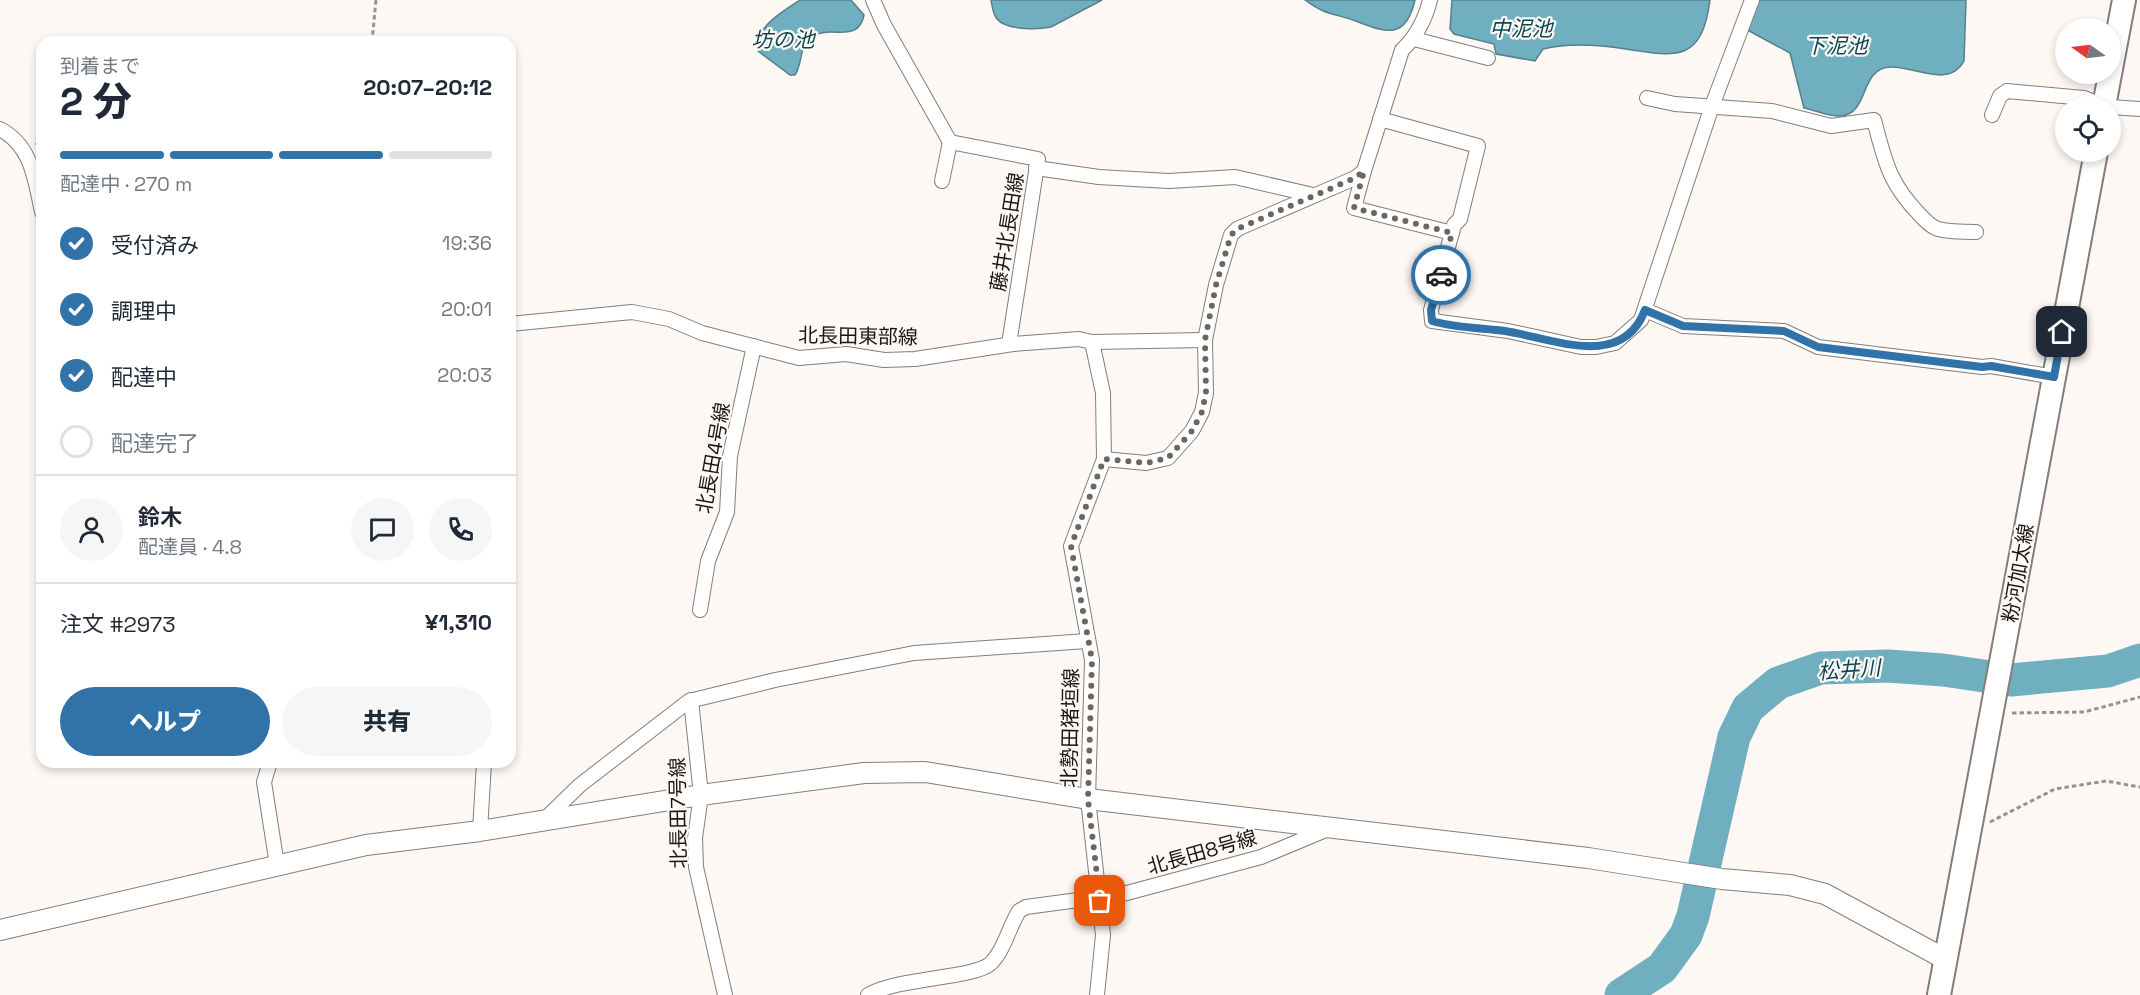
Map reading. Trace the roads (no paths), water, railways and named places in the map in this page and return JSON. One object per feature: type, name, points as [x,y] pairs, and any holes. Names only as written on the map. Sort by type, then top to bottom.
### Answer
[{"type":"main road","points":[[2106,96],[2124,0]]},
{"type":"main road","name":"粉河加太線","points":[[1939,995],[2094,162]]},
{"type":"street","points":[[873,0],[950,142],[942,181]]},
{"type":"street","points":[[1430,0],[1426,17],[1414,39],[1402,50],[1354,208],[1452,233]]},
{"type":"street","points":[[1380,119],[1478,146],[1460,219],[1452,233],[1431,310],[1432,321],[1508,331],[1581,347],[1615,343],[1628,334],[1641,320],[1645,310],[1713,106],[1752,0]]},
{"type":"street","points":[[1414,39],[1488,57]]},
{"type":"street","points":[[1992,114],[2000,96],[2007,91],[2062,96]]},
{"type":"street","points":[[1647,98],[1675,104],[1772,111],[1831,126],[1874,120],[1886,165],[1894,184],[1906,200],[1931,226],[1939,230],[1976,232]]},
{"type":"street","points":[[2121,108],[2140,109]]},
{"type":"street","points":[[0,129],[16,141],[30,160],[36,186]]},
{"type":"street","name":"藤井北長田線","points":[[950,142],[1038,159],[1009,344]]},
{"type":"street","points":[[1036,168],[1099,177],[1169,181],[1235,177],[1313,195]]},
{"type":"street","points":[[1092,342],[1103,393],[1104,459],[1146,463],[1168,458],[1181,445],[1202,412],[1206,393],[1205,340],[1216,285],[1231,235],[1237,229],[1355,178],[1364,171]]},
{"type":"street","points":[[1645,310],[1683,326],[1784,331],[1818,347],[1982,367],[1991,366],[2054,377]]},
{"type":"street","name":"北長田東部線","points":[[516,323],[632,312],[669,319],[702,333],[799,358],[846,354],[884,360],[915,358],[1009,344],[1078,339],[1092,342],[1205,340]]},
{"type":"street","name":"北長田4号線","points":[[700,610],[708,561],[727,512],[730,456],[754,346]]},
{"type":"street","name":"北勢田猪垣線","points":[[1097,995],[1103,935],[1088,799],[1092,660],[1071,546],[1104,459]]},
{"type":"street","points":[[545,819],[580,785],[691,700],[775,680],[914,653],[1087,641]]},
{"type":"street","name":"北長田7号線","points":[[691,700],[701,795],[695,838],[696,867],[725,995]]},
{"type":"street","points":[[268,768],[264,782],[277,865]]},
{"type":"street","points":[[480,831],[484,768]]},
{"type":"street","points":[[0,930],[366,845],[480,831],[701,795],[864,773],[926,772],[1088,799],[1588,858],[1722,879],[1790,885],[1825,894],[1945,959]]},
{"type":"street","name":"北長田8号線","points":[[868,995],[877,990],[929,978],[985,968],[996,957],[1019,911],[1026,907],[1099,898],[1261,857],[1330,828]]},
{"type":"water","name":"坊の池","points":[[800,0],[851,0],[864,15],[861,24],[856,29],[820,33],[808,39],[795,75],[790,75],[758,51],[755,45],[767,24]]},
{"type":"water","points":[[991,0],[1102,0],[1051,27],[1030,29],[1001,23],[995,15]]},
{"type":"water","points":[[1305,0],[1415,0],[1411,14],[1405,23],[1399,28],[1383,30],[1329,13]]},
{"type":"water","name":"中泥池","points":[[1452,0],[1710,0],[1701,35],[1684,51],[1660,53],[1606,46],[1563,46],[1543,49],[1535,61],[1496,54],[1494,44],[1454,34],[1450,29]]},
{"type":"water","name":"下泥池","points":[[1747,0],[1966,0],[1964,61],[1950,74],[1940,75],[1891,67],[1881,69],[1869,82],[1857,107],[1841,116],[1804,108],[1790,53],[1740,26]]},
{"type":"waterway","name":"松井川","points":[[1621,995],[1662,968],[1686,935],[1693,916],[1734,737],[1748,708],[1778,683],[1821,668],[1888,666],[1943,670],[2011,680],[2108,671],[2140,660]]}]
